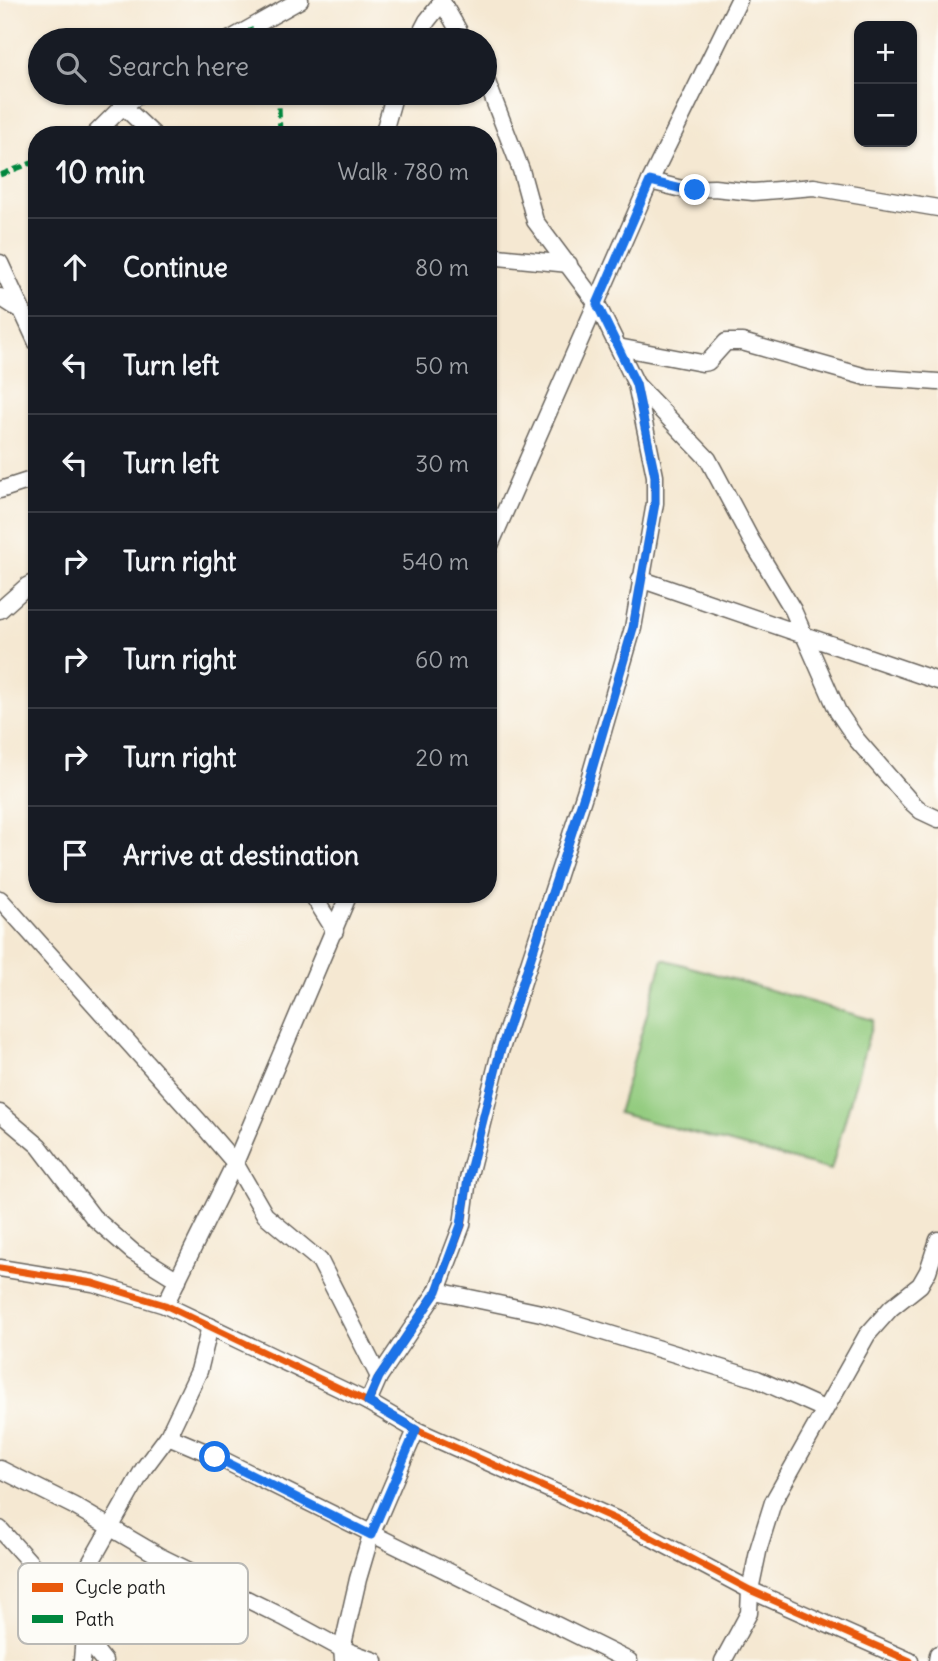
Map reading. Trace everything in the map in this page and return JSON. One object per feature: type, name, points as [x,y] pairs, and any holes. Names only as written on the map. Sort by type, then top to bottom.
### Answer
[{"type":"street","points":[[250,28],[300,0]]},
{"type":"street","points":[[497,530],[650,181],[740,0]]},
{"type":"street","points":[[423,28],[442,1],[457,28]]},
{"type":"street","points":[[386,126],[392,105]]},
{"type":"street","points":[[368,1402],[379,1377],[437,1291],[461,1225],[468,1179],[500,1052],[588,783],[633,628],[655,503],[655,476],[636,384],[597,304],[535,221],[521,170],[496,105]]},
{"type":"street","points":[[102,126],[123,106],[144,126]]},
{"type":"street","points":[[650,181],[682,189],[715,188],[753,192],[814,187],[938,208]]},
{"type":"street","points":[[497,257],[569,264]]},
{"type":"street","points":[[0,263],[28,313]]},
{"type":"street","points":[[0,297],[28,316]]},
{"type":"street","points":[[618,347],[702,363],[708,362],[726,342],[742,342],[866,377],[938,382]]},
{"type":"street","points":[[636,384],[708,459],[751,540],[793,610],[838,712],[857,740],[910,801],[921,811],[938,819]]},
{"type":"street","points":[[0,490],[28,481]]},
{"type":"street","points":[[640,579],[938,681]]},
{"type":"street","points":[[0,610],[28,586]]},
{"type":"street","points":[[0,899],[235,1163],[265,1215],[320,1261],[379,1377]]},
{"type":"street","points":[[318,903],[335,931]]},
{"type":"street","points":[[166,1305],[235,1163],[346,903]]},
{"type":"street","points":[[0,1113],[39,1146],[93,1217],[133,1252],[178,1280]]},
{"type":"street","points":[[723,1661],[749,1613],[750,1590],[759,1547],[773,1502],[867,1335],[891,1308],[920,1285],[938,1240]]},
{"type":"street","points":[[0,1268],[93,1283],[166,1305],[368,1402],[416,1430],[624,1523],[750,1590],[910,1661]]},
{"type":"street","points":[[437,1291],[541,1313],[757,1379],[824,1409]]},
{"type":"street","points":[[90,1563],[144,1468],[168,1436],[199,1371],[209,1325]]},
{"type":"street","points":[[343,1655],[358,1579],[371,1535],[416,1430]]},
{"type":"street","points":[[168,1436],[629,1661]]},
{"type":"street","points":[[0,1469],[74,1506],[173,1563]]},
{"type":"street","points":[[0,1529],[31,1563]]},
{"type":"street","points":[[248,1600],[283,1617],[343,1655],[375,1661]]},
{"type":"street","points":[[90,1644],[104,1661]]},
{"type":"green space","points":[[663,959],[873,1020],[831,1170],[618,1113]]},
{"type":"marked path","points":[[279,105],[280,126]]},
{"type":"marked path","points":[[0,175],[28,164]]},
{"type":"cycle path","points":[[368,1402],[379,1377],[437,1291],[462,1225],[468,1179],[500,1052],[588,783],[633,628],[655,503],[655,476],[636,384]]},
{"type":"cycle path","points":[[0,1268],[93,1283],[165,1305],[368,1402],[416,1430],[624,1523],[750,1590],[910,1661]]},
{"type":"route","points":[[215,1457],[371,1535],[416,1430],[368,1402],[379,1377],[437,1291],[461,1225],[468,1179],[500,1052],[588,783],[633,628],[655,503],[655,476],[636,384],[597,304],[650,181],[695,190]]}]
